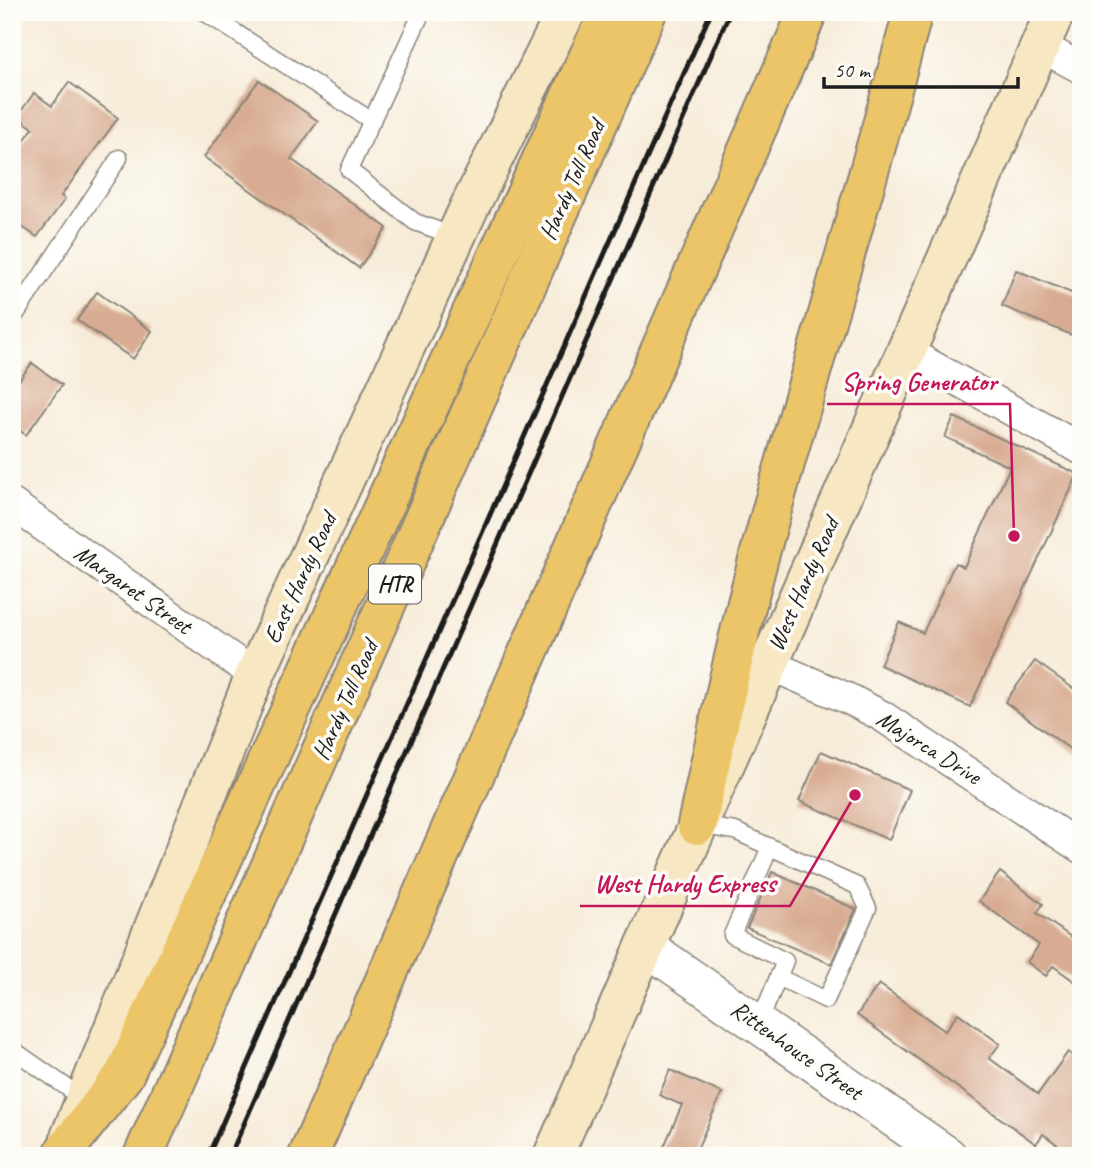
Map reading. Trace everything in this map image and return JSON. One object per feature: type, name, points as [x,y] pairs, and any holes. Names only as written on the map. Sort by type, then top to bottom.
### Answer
[{"type":"highway","points":[[64,1153],[124,1075],[609,12]]},
{"type":"highway","name":"Hardy Toll Road","points":[[143,1156],[647,12]]},
{"type":"highway","points":[[308,1156],[808,12]]},
{"type":"highway","points":[[697,825],[732,667],[766,532],[864,196],[913,12]]},
{"type":"main road","name":"East Hardy Road","points":[[64,1153],[255,674],[456,237],[566,12]]},
{"type":"main road","name":"West Hardy Road","points":[[553,1156],[1048,29]]},
{"type":"street","points":[[1048,29],[1081,68]]},
{"type":"street","points":[[907,352],[1081,449]]},
{"type":"street","name":"Margaret Street","points":[[12,504],[255,674]]},
{"type":"street","name":"Majorca Drive","points":[[768,664],[881,716],[1081,848]]},
{"type":"street","name":"Rittenhouse Street","points":[[645,946],[948,1156]]},
{"type":"lane","points":[[204,12],[372,121]]},
{"type":"lane","points":[[422,12],[349,170],[415,222],[456,237]]},
{"type":"lane","points":[[12,320],[118,158]]},
{"type":"lane","points":[[697,825],[735,831],[857,886],[869,908],[826,1000],[778,977]]},
{"type":"lane","points":[[759,1023],[785,961],[732,935],[770,847]]},
{"type":"lane","points":[[12,1049],[85,1100]]},
{"type":"building","points":[[259,80],[318,121],[291,159],[387,228],[359,268],[204,157]]},
{"type":"building","points":[[69,82],[118,118],[61,196],[65,199],[37,237],[12,220],[12,158],[33,128],[17,117],[34,93],[52,106]]},
{"type":"building","points":[[1016,270],[1081,297],[1081,339],[1002,306]]},
{"type":"building","points":[[97,292],[152,331],[133,359],[77,320]]},
{"type":"building","points":[[32,363],[62,385],[26,435],[12,425],[12,390]]},
{"type":"building","points":[[954,417],[1078,474],[970,707],[880,665],[899,622],[923,633],[955,563],[964,567],[1010,467],[945,437]]},
{"type":"building","points":[[1035,661],[1081,694],[1081,757],[1005,702]]},
{"type":"building","points":[[821,751],[910,790],[889,840],[799,801]]},
{"type":"building","points":[[772,872],[856,909],[831,964],[747,928]]},
{"type":"building","points":[[1000,872],[1043,904],[1037,913],[1081,944],[1081,986],[1053,966],[1046,976],[1027,962],[1039,945],[979,901]]},
{"type":"building","points":[[879,984],[945,1031],[958,1013],[1000,1044],[989,1058],[1038,1094],[1068,1052],[1081,1061],[1081,1156],[1073,1156],[1043,1134],[1036,1144],[857,1015]]},
{"type":"building","points":[[670,1070],[722,1093],[694,1156],[660,1156],[682,1105],[659,1095]]},
{"type":"railway","points":[[208,1156],[711,12]]},
{"type":"railway","points":[[230,1156],[730,12]]},
{"type":"place","name":"Spring Generator","points":[[1014,536]]},
{"type":"place","name":"West Hardy Express","points":[[855,795]]}]
